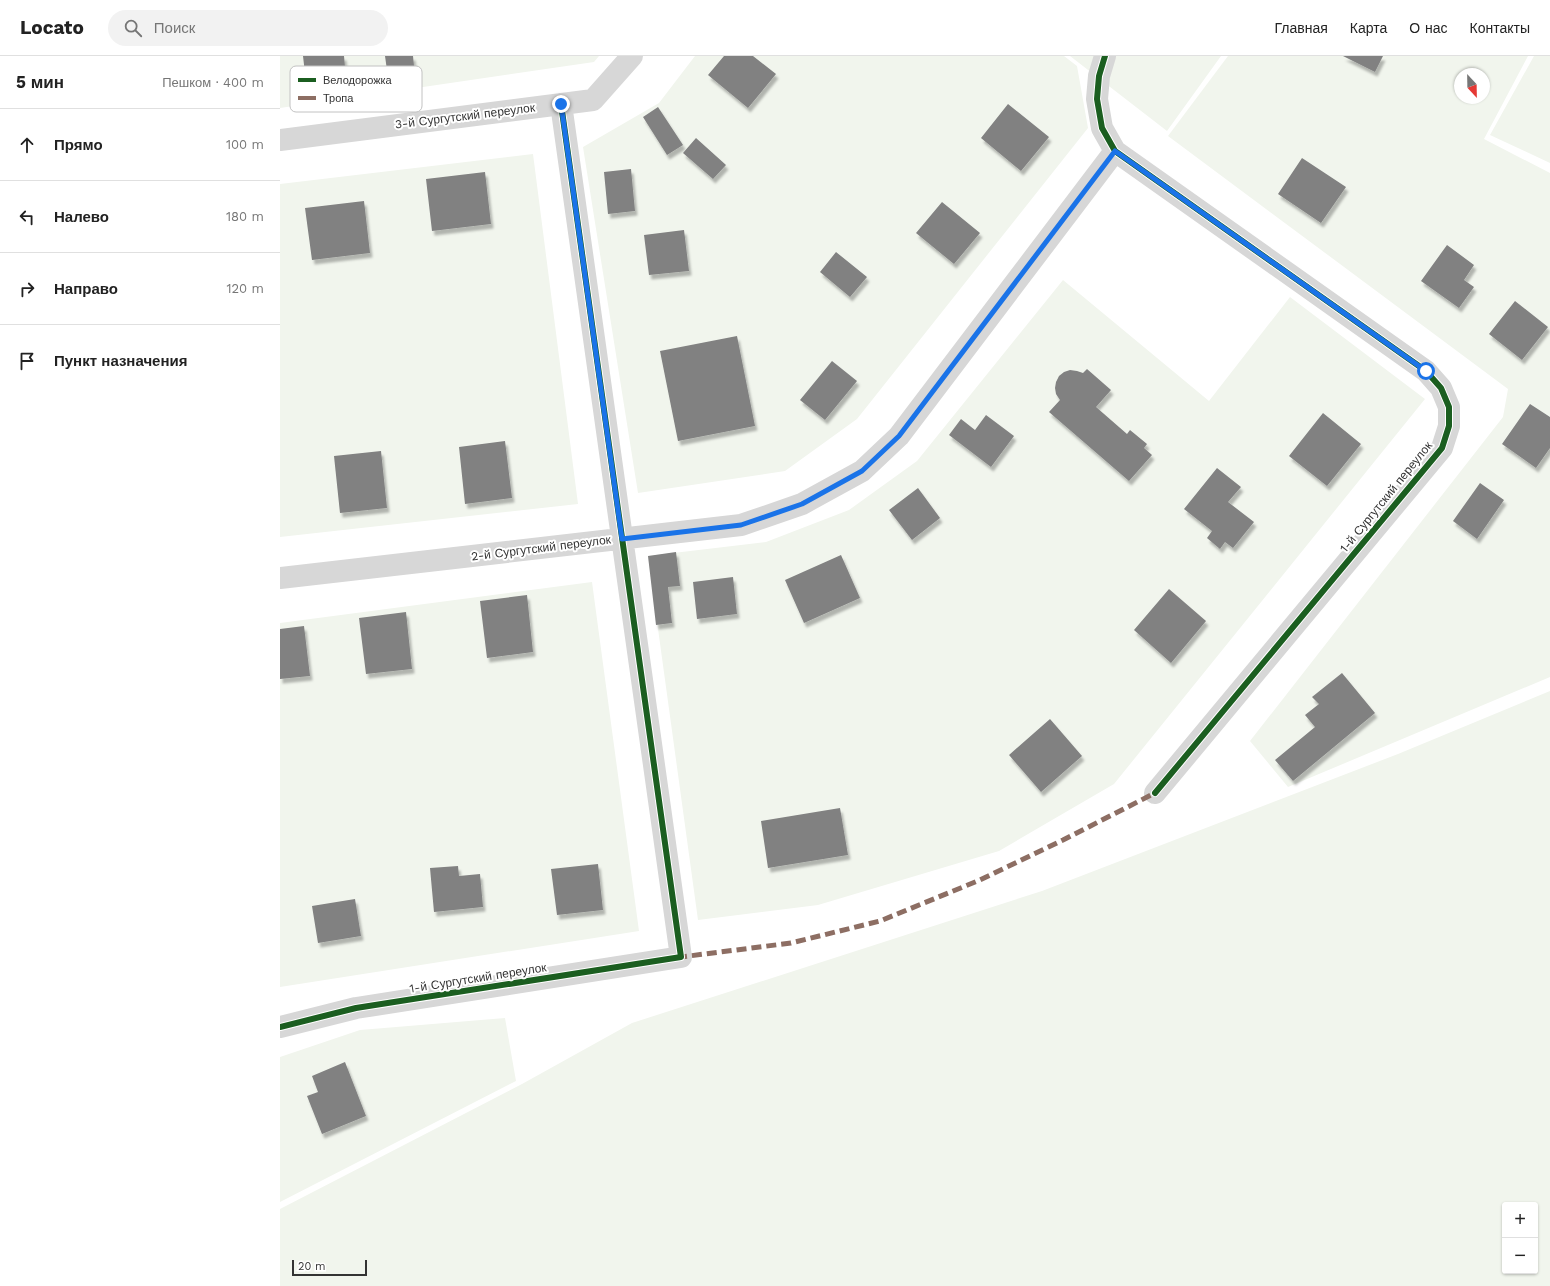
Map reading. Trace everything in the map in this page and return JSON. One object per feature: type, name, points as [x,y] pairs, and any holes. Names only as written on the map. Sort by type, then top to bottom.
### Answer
[{"type":"street","name":"3-й Сургутский переулок","points":[[280,140],[593,100],[632,56]]},
{"type":"street","name":"1-й Сургутский переулок","points":[[1105,56],[1099,76],[1098,99],[1102,128],[1115,151],[1426,371],[1441,388],[1449,408],[1449,426],[1442,448],[1155,793]]},
{"type":"street","points":[[561,104],[622,539]]},
{"type":"street","name":"2-й Сургутский переулок","points":[[280,578],[741,525],[802,504],[862,471],[899,436],[1115,151]]},
{"type":"street","name":"1-й Сургутский переулок","points":[[280,1027],[356,1008],[681,957],[622,539]]},
{"type":"shaded area","points":[[280,56],[599,56],[594,62],[422,87],[422,66],[290,66],[290,107],[280,108]]},
{"type":"shaded area","points":[[695,56],[1064,56],[1077,66],[1088,128],[857,419],[785,471],[638,493],[583,147],[659,103]]},
{"type":"shaded area","points":[[1070,56],[1221,56],[1167,131]]},
{"type":"shaded area","points":[[1228,56],[1528,56],[1484,139],[1550,173],[1550,677],[1288,787],[1250,741],[1503,417],[1508,389],[1168,136]]},
{"type":"shaded area","points":[[1534,56],[1550,56],[1550,163],[1490,135]]},
{"type":"shaded area","points":[[533,154],[578,504],[280,537],[280,184]]},
{"type":"shaded area","points":[[1063,280],[1209,401],[1290,297],[1425,399],[1114,784],[999,851],[818,905],[698,920],[648,556],[766,542],[849,510],[917,461]]},
{"type":"shaded area","points":[[592,582],[639,931],[280,987],[280,623]]},
{"type":"shaded area","points":[[1550,691],[1550,1286],[280,1286],[280,1209],[522,1084],[632,1023],[1042,891],[1398,754]]},
{"type":"shaded area","points":[[505,1018],[516,1081],[280,1202],[280,1057],[360,1030]]},
{"type":"building","points":[[303,56],[344,56],[345,66],[304,66]]},
{"type":"building","points":[[385,56],[413,56],[414,66],[386,66]]},
{"type":"building","points":[[724,56],[753,56],[776,74],[748,108],[708,75]]},
{"type":"building","points":[[1343,56],[1383,56],[1375,72]]},
{"type":"building","points":[[1008,104],[1049,137],[1021,171],[981,138]]},
{"type":"building","points":[[658,107],[683,145],[667,155],[643,117]]},
{"type":"building","points":[[696,138],[726,165],[713,179],[683,153]]},
{"type":"building","points":[[1302,158],[1346,187],[1321,223],[1278,194]]},
{"type":"building","points":[[631,169],[635,211],[608,214],[604,172]]},
{"type":"building","points":[[485,172],[491,224],[432,231],[426,179]]},
{"type":"building","points":[[364,201],[370,253],[312,260],[305,208]]},
{"type":"building","points":[[942,202],[980,233],[954,264],[916,233]]},
{"type":"building","points":[[684,230],[689,271],[649,275],[644,235]]},
{"type":"building","points":[[1447,245],[1474,265],[1464,280],[1474,287],[1459,308],[1421,281]]},
{"type":"building","points":[[836,252],[867,277],[850,297],[820,272]]},
{"type":"building","points":[[1515,301],[1548,327],[1522,360],[1489,334]]},
{"type":"building","points":[[737,336],[755,426],[678,441],[660,351]]},
{"type":"building","points":[[832,361],[857,381],[825,420],[800,400]]},
{"type":"building","points":[[1087,369],[1111,390],[1096,407],[1127,434],[1130,430],[1147,444],[1144,448],[1152,455],[1129,481],[1049,412],[1060,400],[1056,394],[1055,388],[1059,376],[1070,370],[1083,373]]},
{"type":"building","points":[[1530,404],[1550,417],[1550,448],[1536,468],[1502,444]]},
{"type":"building","points":[[1323,413],[1361,444],[1327,486],[1289,456]]},
{"type":"building","points":[[986,415],[1014,436],[991,467],[949,435],[961,419],[975,430]]},
{"type":"building","points":[[505,441],[512,498],[465,504],[459,447]]},
{"type":"building","points":[[381,451],[387,508],[340,513],[334,456]]},
{"type":"building","points":[[1217,468],[1241,487],[1228,502],[1254,522],[1233,548],[1225,542],[1220,549],[1207,538],[1212,531],[1184,509]]},
{"type":"building","points":[[1480,483],[1504,500],[1477,539],[1453,521]]},
{"type":"building","points":[[918,488],[940,518],[912,540],[889,510]]},
{"type":"building","points":[[676,552],[680,586],[668,587],[672,623],[656,625],[648,556]]},
{"type":"building","points":[[841,555],[860,598],[804,623],[785,580]]},
{"type":"building","points":[[733,577],[737,614],[697,619],[693,582]]},
{"type":"building","points":[[1169,589],[1206,621],[1171,663],[1134,630]]},
{"type":"building","points":[[527,595],[533,652],[487,658],[480,601]]},
{"type":"building","points":[[406,612],[412,669],[366,674],[359,618]]},
{"type":"building","points":[[304,626],[310,676],[280,679],[280,629]]},
{"type":"building","points":[[1342,673],[1375,713],[1293,781],[1275,760],[1315,727],[1305,715],[1319,704],[1312,697]]},
{"type":"building","points":[[1050,719],[1082,756],[1041,792],[1009,755]]},
{"type":"building","points":[[840,808],[848,855],[768,868],[761,821]]},
{"type":"building","points":[[598,864],[603,910],[557,915],[551,869]]},
{"type":"building","points":[[458,866],[459,876],[480,874],[483,907],[434,912],[430,868]]},
{"type":"building","points":[[355,899],[361,936],[318,943],[312,906]]},
{"type":"building","points":[[345,1062],[366,1116],[322,1134],[307,1096],[318,1092],[312,1076]]},
{"type":"marked path","points":[[681,953],[681,957],[791,943],[880,921],[980,880],[1155,793]]},
{"type":"cycle path","points":[[1105,56],[1099,76],[1097,99],[1102,128],[1115,151],[1426,371],[1441,388],[1449,407],[1449,426],[1442,448],[1155,793]]},
{"type":"cycle path","points":[[280,1027],[356,1008],[681,957],[561,104]]},
{"type":"route","points":[[561,104],[622,539],[741,525],[802,504],[862,471],[899,436],[1115,151],[1426,371]]}]
